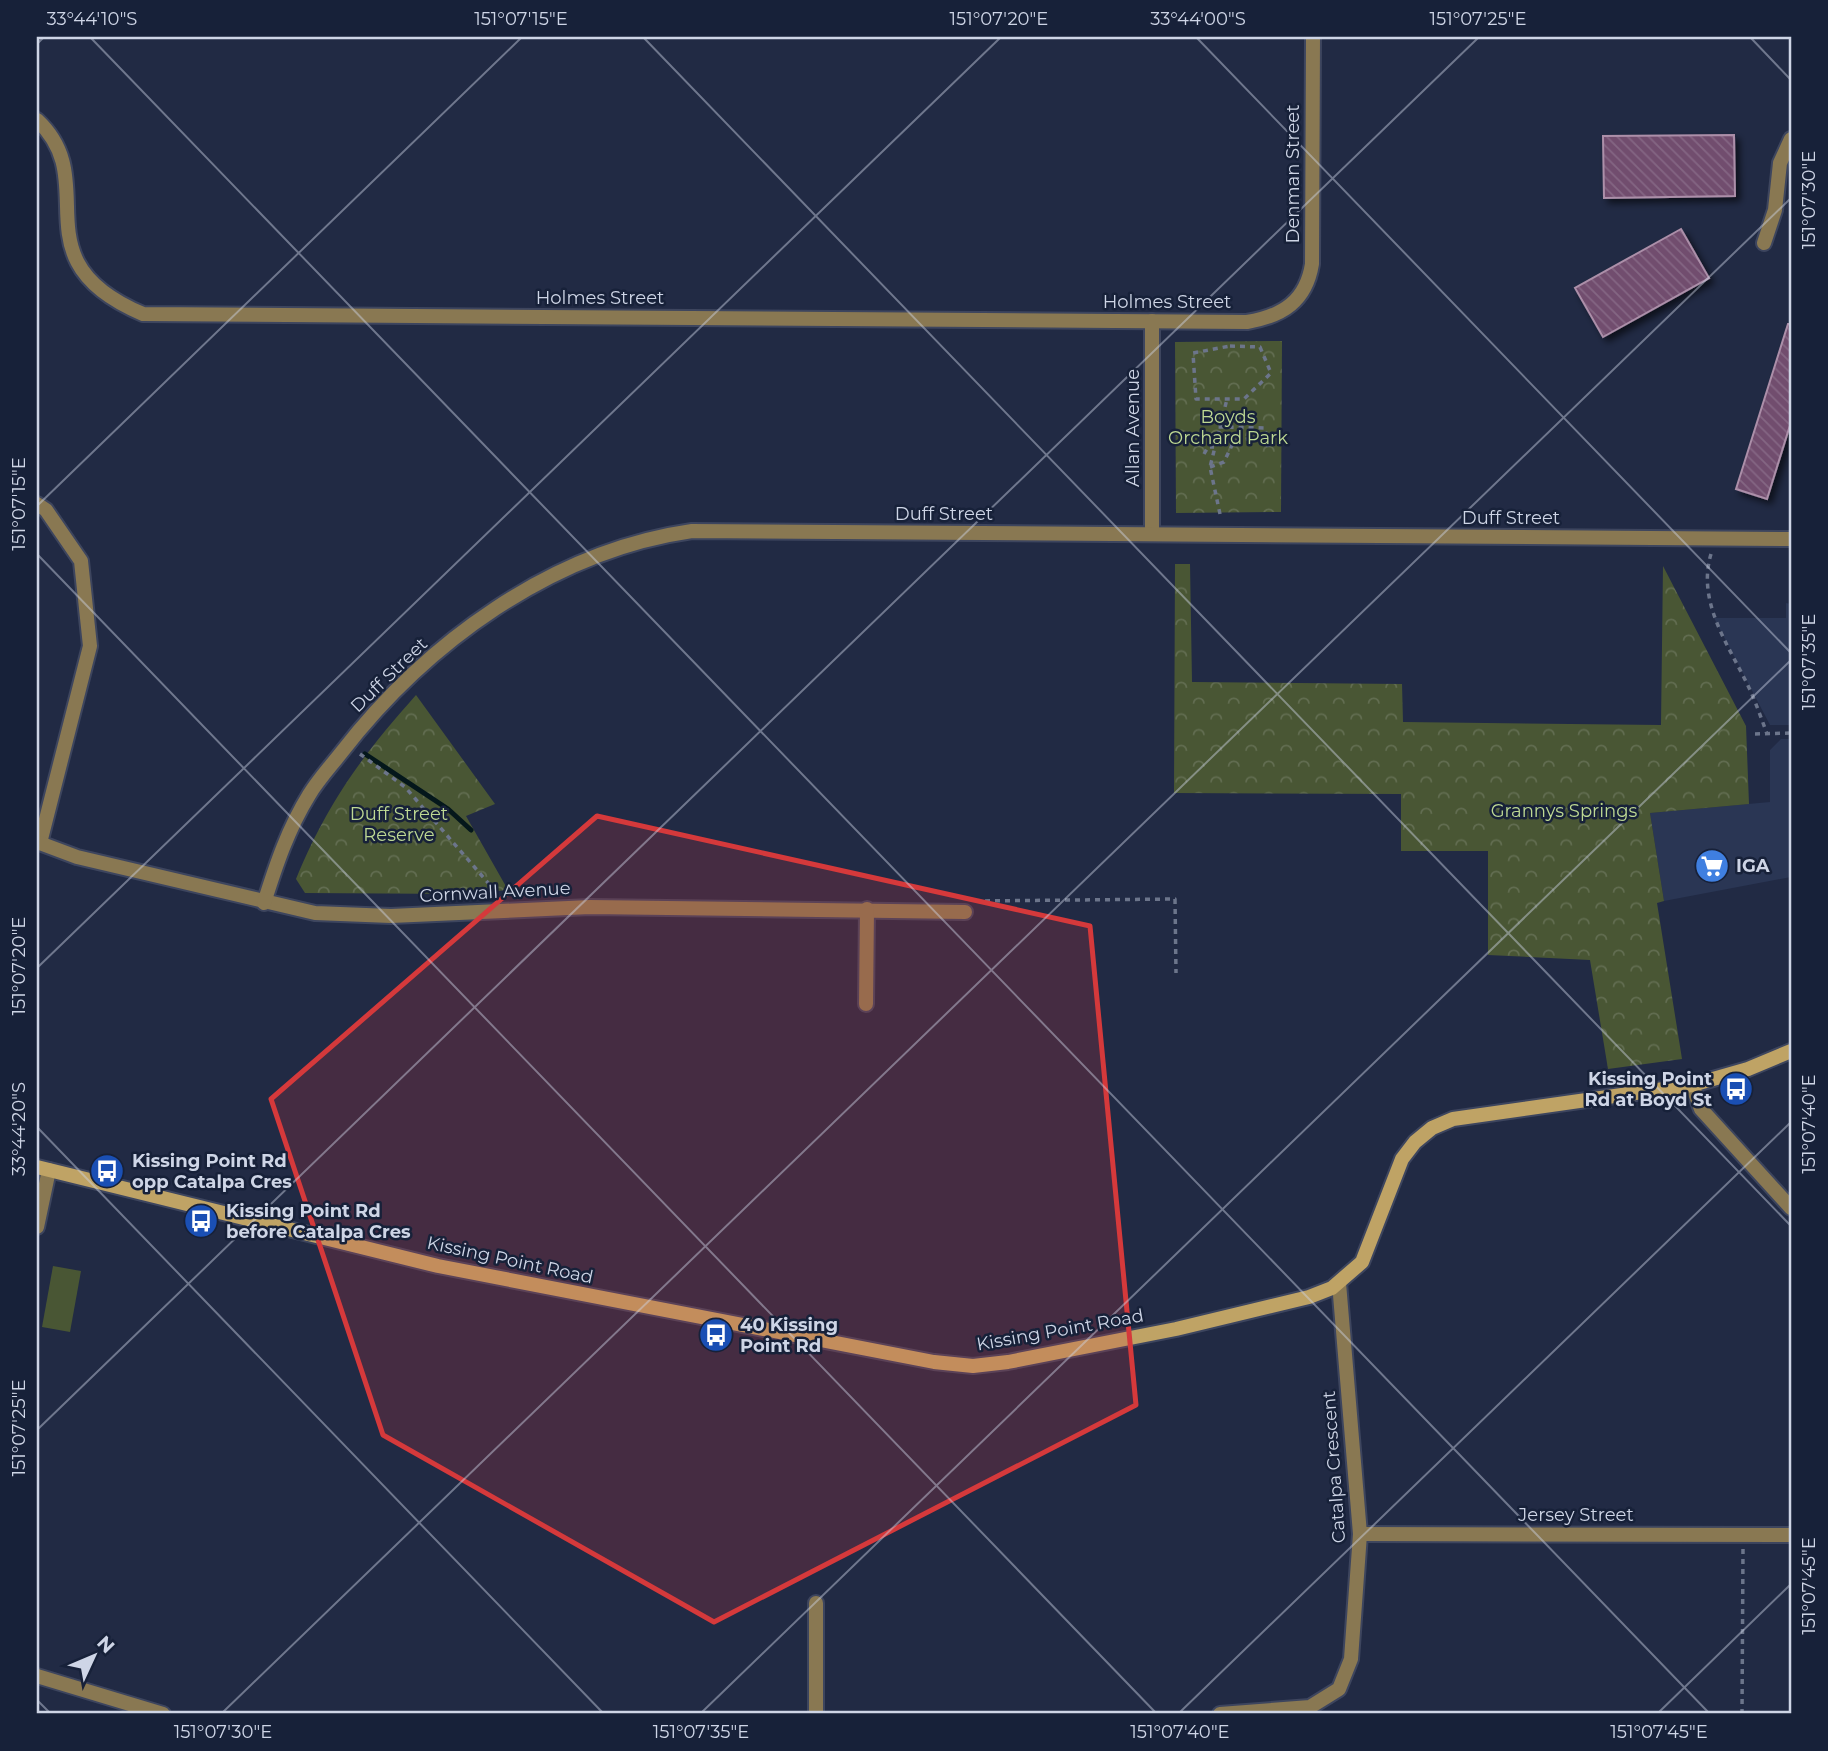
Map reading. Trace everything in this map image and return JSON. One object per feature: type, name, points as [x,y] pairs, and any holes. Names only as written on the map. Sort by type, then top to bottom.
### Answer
[{"type":"main road","name":"Kissing Point Road","points":[[43,1168],[438,1266],[934,1362],[973,1366],[1008,1362],[1216,1320],[1309,1297],[1339,1283],[1362,1262],[1402,1159],[1415,1142],[1432,1128],[1478,1114],[1692,1085],[1748,1069],[1791,1051]]},
{"type":"street","name":"Denman Street","points":[[1292,305],[1303,293],[1312,264],[1313,37]]},
{"type":"street","name":"Holmes Street","points":[[37,120],[48,130],[61,155],[66,179],[68,240],[77,265],[117,303],[143,314],[1247,322],[1278,314],[1292,305]]},
{"type":"street","points":[[1764,243],[1775,210],[1780,163],[1791,139]]},
{"type":"street","name":"Allan Avenue","points":[[1152,321],[1152,534]]},
{"type":"street","points":[[37,504],[46,510],[81,561],[90,646],[38,842]]},
{"type":"street","name":"Duff Street","points":[[264,903],[289,831],[310,793],[389,696],[489,612],[567,569],[615,548],[659,536],[692,531],[1791,539]]},
{"type":"street","name":"Cornwall Avenue","points":[[38,842],[76,858],[315,913],[391,916],[590,907],[965,912]]},
{"type":"street","points":[[866,1004],[867,909]]},
{"type":"street","points":[[1692,1085],[1701,1109],[1791,1209]]},
{"type":"street","points":[[37,1227],[43,1168]]},
{"type":"street","name":"Catalpa Crescent","points":[[1220,1714],[1310,1707],[1339,1689],[1351,1659],[1360,1534],[1339,1283]]},
{"type":"street","name":"Jersey Street","points":[[1360,1534],[1791,1535]]},
{"type":"street","points":[[816,1603],[816,1714]]},
{"type":"street","points":[[37,1676],[163,1714]]},
{"type":"path","points":[[1230,346],[1260,347],[1271,373],[1244,399],[1227,399],[1196,399],[1193,353],[1230,346]]},
{"type":"path","points":[[1220,514],[1210,467],[1227,399]]},
{"type":"path","points":[[1218,427],[1265,428],[1268,447]]},
{"type":"path","points":[[1210,467],[1224,462],[1234,441],[1266,436]]},
{"type":"path","points":[[1204,454],[1208,447],[1214,447]]},
{"type":"path","points":[[1710,554],[1709,602],[1717,628],[1751,692],[1767,734]]},
{"type":"path","points":[[1755,734],[1791,733]]},
{"type":"path","points":[[360,754],[405,787],[445,830],[490,885],[499,912]]},
{"type":"path","points":[[965,912],[971,901],[1175,900],[1176,973]]},
{"type":"path","points":[[1742,1714],[1743,1535]]},
{"type":"highlighted area","points":[[597,816],[1090,926],[1136,1405],[714,1622],[383,1435],[271,1099]]},
{"type":"shaded area","points":[[1786,603],[1791,604],[1791,725],[1770,725],[1714,618],[1786,618]]},
{"type":"shaded area","points":[[1781,739],[1791,739],[1791,877],[1664,901],[1650,813],[1770,802],[1770,750]]},
{"type":"green space","name":"Boyds Orchard Park","points":[[1282,341],[1281,512],[1176,513],[1175,342]]},
{"type":"green space","name":"Grannys Springs","points":[[1175,564],[1190,564],[1192,682],[1402,684],[1403,722],[1661,725],[1663,566],[1746,726],[1749,804],[1650,813],[1664,901],[1657,903],[1682,1059],[1608,1069],[1590,960],[1488,955],[1488,851],[1401,851],[1401,794],[1174,793]]},
{"type":"green space","name":"Duff Street Reserve","points":[[416,695],[495,804],[466,816],[508,890],[462,894],[305,893],[296,879],[321,826],[362,760]]},
{"type":"green space","points":[[53,1266],[81,1271],[70,1332],[42,1327]]},
{"type":"building","points":[[1734,135],[1735,196],[1604,198],[1603,136]]},
{"type":"building","points":[[1681,229],[1709,278],[1603,337],[1575,288]]},
{"type":"building","points":[[1788,324],[1791,324],[1791,422],[1767,499],[1736,489]]},
{"type":"waterway","points":[[365,754],[448,809],[471,830]]},
{"type":"place","name":"IGA","points":[[1712,866]]},
{"type":"place","name":"Kissing Point Rd at Boyd St","points":[[1736,1089]]},
{"type":"place","name":"Kissing Point Rd opp Catalpa Cres","points":[[107,1171]]},
{"type":"place","name":"Kissing Point Rd before Catalpa Cres","points":[[201,1221]]},
{"type":"place","name":"40 Kissing Point Rd","points":[[716,1335]]}]
